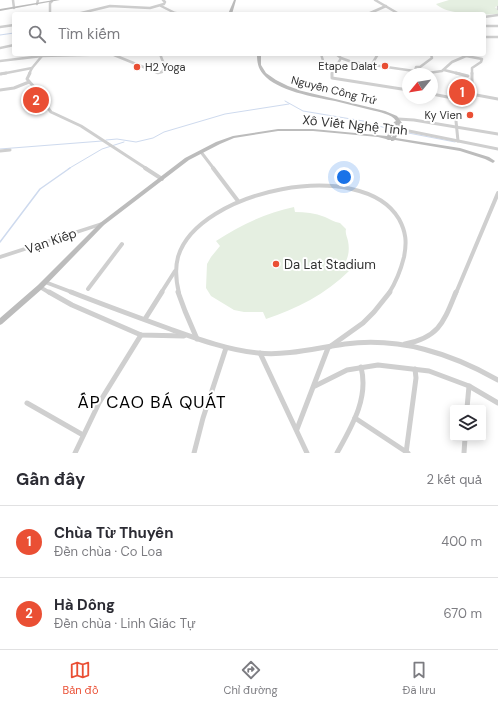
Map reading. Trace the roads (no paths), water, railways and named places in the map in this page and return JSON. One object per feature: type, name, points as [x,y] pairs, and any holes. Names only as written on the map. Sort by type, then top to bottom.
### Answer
[{"type":"main road","points":[[0,10],[38,2],[59,0]]},
{"type":"main road","points":[[231,12],[235,0]]},
{"type":"main road","name":"Nguyễn Công Trứ","points":[[259,56],[258,61],[262,70],[282,85],[299,92],[384,112],[398,120]]},
{"type":"main road","points":[[391,139],[400,123],[398,120]]},
{"type":"main road","name":"Xô Viết Nghệ Tĩnh","points":[[0,322],[40,288],[102,224],[162,179],[179,164],[215,146],[245,137],[277,133],[312,133],[391,139],[496,162]]},
{"type":"street","points":[[13,0],[14,8]]},
{"type":"street","points":[[161,6],[165,3],[163,0]]},
{"type":"street","points":[[375,0],[396,12]]},
{"type":"street","points":[[50,12],[50,3],[52,1]]},
{"type":"street","points":[[86,12],[114,6],[150,8],[161,6],[173,12]]},
{"type":"street","points":[[372,12],[386,6]]},
{"type":"street","points":[[486,17],[498,15]]},
{"type":"street","points":[[0,27],[12,25]]},
{"type":"street","points":[[486,26],[498,26]]},
{"type":"street","points":[[486,36],[498,37]]},
{"type":"street","points":[[0,48],[12,45]]},
{"type":"street","points":[[0,61],[42,56]]},
{"type":"street","points":[[42,56],[32,68],[27,79],[28,82],[40,93],[44,104],[51,112],[82,126],[162,179]]},
{"type":"street","points":[[117,56],[158,73],[162,72],[165,67],[161,56]]},
{"type":"street","points":[[322,56],[324,64],[337,68]]},
{"type":"street","points":[[338,56],[352,62],[402,69]]},
{"type":"street","points":[[372,64],[377,56]]},
{"type":"street","points":[[416,68],[431,60],[432,56]]},
{"type":"street","points":[[438,72],[444,70],[450,63],[466,56],[482,59],[482,62],[472,68],[471,94],[468,99],[465,100],[438,95]]},
{"type":"street","points":[[341,58],[337,68],[331,75],[332,78],[402,89]]},
{"type":"street","points":[[0,74],[32,68]]},
{"type":"street","points":[[444,70],[468,76]]},
{"type":"street","points":[[0,90],[14,88],[28,82]]},
{"type":"street","points":[[471,94],[498,99]]},
{"type":"street","name":"Nguyễn Công Trứ","points":[[398,120],[414,120],[498,134]]},
{"type":"street","points":[[456,121],[458,141]]},
{"type":"street","points":[[396,128],[498,149]]},
{"type":"street","points":[[0,150],[10,150]]},
{"type":"street","points":[[202,152],[238,201]]},
{"type":"street","points":[[197,339],[183,304],[176,281],[175,271],[177,259],[187,239],[202,224],[220,210],[238,201],[268,192],[291,187],[324,185],[343,187],[374,196],[393,210],[404,228],[406,248],[401,270],[389,294],[367,319],[339,342],[328,348],[297,428]]},
{"type":"street","points":[[403,345],[419,342],[432,333],[443,322],[498,193]]},
{"type":"street","name":"Vạn Kiếp","points":[[0,258],[102,224]]},
{"type":"street","points":[[88,289],[122,244]]},
{"type":"street","points":[[145,319],[175,271]]},
{"type":"street","points":[[45,282],[188,336],[226,348],[260,353],[328,348],[356,343],[374,342],[403,345],[435,352],[498,380]]},
{"type":"street","points":[[40,288],[72,306],[141,335],[188,336]]},
{"type":"street","points":[[75,453],[99,403],[141,335]]},
{"type":"street","points":[[194,453],[203,418],[226,348]]},
{"type":"street","points":[[260,353],[297,428],[307,453]]},
{"type":"street","points":[[314,386],[347,370],[361,366],[415,369],[429,371],[469,386],[498,403]]},
{"type":"street","points":[[337,453],[359,409],[364,385],[364,376],[361,366]]},
{"type":"street","points":[[355,418],[407,453],[416,378],[415,369]]},
{"type":"street","points":[[467,405],[469,386]]},
{"type":"street","points":[[27,403],[83,435]]},
{"type":"street","points":[[464,453],[465,441]]},
{"type":"waterway","points":[[0,35],[12,33]]},
{"type":"waterway","points":[[285,101],[303,111],[363,121],[392,130]]},
{"type":"waterway","points":[[106,140],[117,139],[136,142],[153,138],[164,132],[225,114],[289,104]]},
{"type":"waterway","points":[[398,131],[455,142]]},
{"type":"waterway","points":[[0,149],[102,141]]},
{"type":"waterway","points":[[68,169],[102,149],[124,142]]},
{"type":"waterway","points":[[0,242],[40,189],[70,168]]},
{"type":"place","name":"Etape Dalat","points":[[385,66]]},
{"type":"place","name":"H2 Yoga","points":[[137,67]]},
{"type":"place","name":"Chùa Từ Thuyên","points":[[462,92]]},
{"type":"place","name":"Hà Dông","points":[[36,100]]},
{"type":"place","name":"Ky Vien","points":[[470,115]]},
{"type":"place","name":"Da Lat Stadium","points":[[276,264]]},
{"type":"district","name":"ẤP CAO BÁ QUÁT","points":[[152,402]]}]
